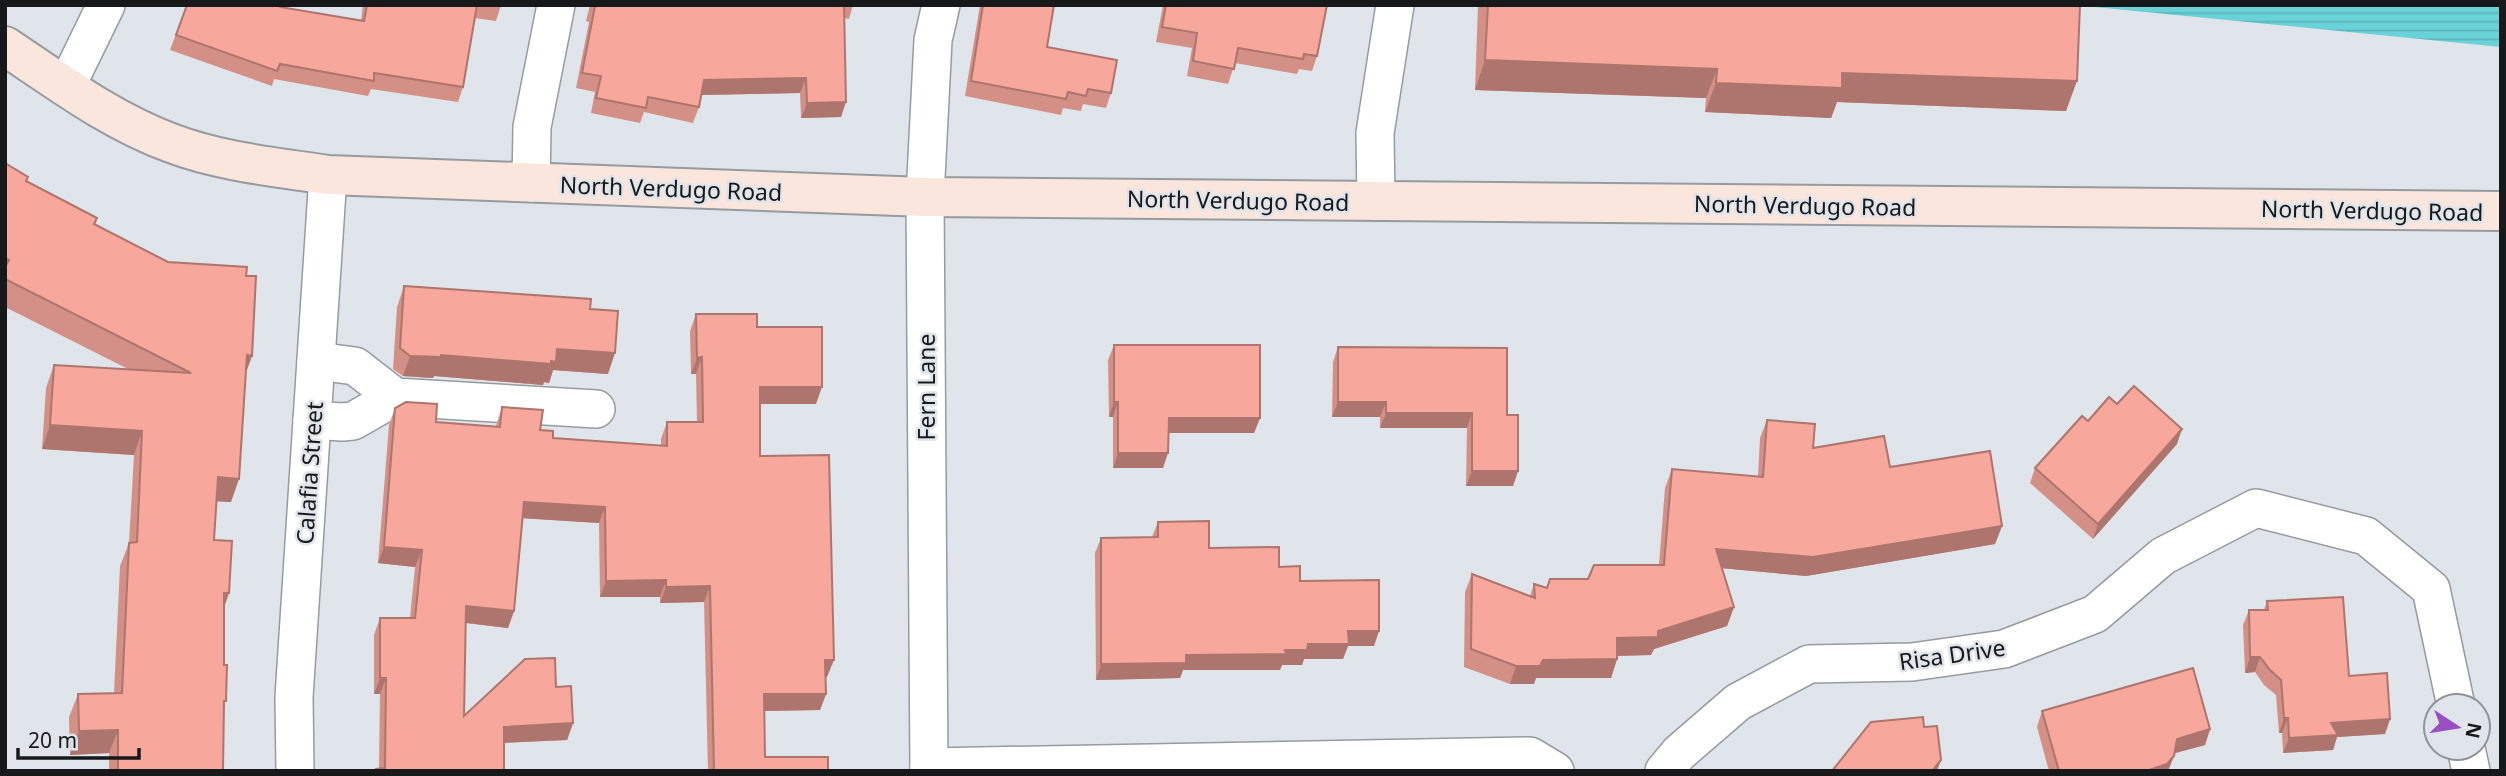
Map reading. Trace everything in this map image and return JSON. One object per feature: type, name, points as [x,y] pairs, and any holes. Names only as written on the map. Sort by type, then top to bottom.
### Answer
[{"type":"main road","name":"North Verdugo Road","points":[[5,46],[118,120],[172,144],[232,160],[328,175],[925,197],[2501,211]]},
{"type":"street","points":[[66,87],[106,5]]},
{"type":"street","points":[[531,183],[532,127],[556,5]]},
{"type":"street","name":"Fern Lane","points":[[929,769],[925,197],[933,40],[941,5]]},
{"type":"street","points":[[1376,201],[1376,134],[1395,5]]},
{"type":"street","name":"Calafia Street","points":[[295,771],[294,697],[328,175]]},
{"type":"street","points":[[316,361],[355,366],[395,397]]},
{"type":"street","points":[[312,420],[353,421],[395,397],[596,409]]},
{"type":"street","name":"Risa Drive","points":[[1664,771],[1679,753],[1738,702],[1809,664],[1912,662],[2004,649],[2095,614],[2163,556],[2256,508],[2366,536],[2431,589],[2453,692]]},
{"type":"street","points":[[929,769],[1530,756],[1555,771]]},
{"type":"water","points":[[2074,5],[2501,5],[2501,47]]},
{"type":"building","points":[[187,5],[280,5],[364,21],[367,5],[477,5],[463,87],[374,73],[374,81],[280,64],[277,71],[176,35]]},
{"type":"building","points":[[592,5],[844,5],[846,102],[807,103],[806,78],[704,80],[699,107],[648,97],[646,108],[596,98],[601,76],[582,73],[595,6]]},
{"type":"building","points":[[983,5],[1054,5],[1047,47],[1117,60],[1111,93],[1088,89],[1086,96],[1068,92],[1066,99],[971,81]]},
{"type":"building","points":[[1166,5],[1327,5],[1317,56],[1304,54],[1303,59],[1238,48],[1234,69],[1193,61],[1197,33],[1162,27]]},
{"type":"building","points":[[1488,5],[2080,5],[2077,81],[1842,73],[1842,88],[1716,83],[1717,69],[1485,60]]},
{"type":"building","points":[[5,163],[28,177],[26,181],[97,218],[94,224],[168,262],[247,267],[246,276],[256,276],[252,356],[247,355],[239,479],[218,477],[214,540],[232,541],[229,593],[224,593],[224,665],[227,665],[223,771],[118,771],[118,730],[79,731],[78,694],[122,693],[129,543],[137,542],[142,431],[50,425],[54,365],[191,373],[5,279],[5,267],[9,260],[5,258]]},
{"type":"building","points":[[404,286],[591,299],[590,309],[618,311],[615,353],[557,349],[556,362],[551,361],[551,364],[441,355],[410,356],[400,348]]},
{"type":"building","points":[[696,314],[757,314],[757,327],[822,327],[822,387],[760,387],[760,456],[829,455],[834,660],[825,660],[826,694],[764,694],[765,757],[828,757],[828,771],[714,771],[710,586],[666,587],[666,580],[606,581],[605,507],[524,502],[514,611],[466,606],[464,716],[525,659],[555,658],[556,687],[571,686],[573,723],[504,727],[504,771],[376,771],[385,768],[386,678],[380,678],[380,618],[415,618],[422,550],[384,547],[395,408],[406,402],[437,404],[436,422],[500,427],[502,407],[543,410],[540,430],[553,431],[553,438],[667,446],[667,422],[703,422],[702,357],[697,358]]},
{"type":"building","points":[[1114,345],[1260,345],[1260,418],[1169,418],[1168,453],[1118,453],[1118,402],[1114,402]]},
{"type":"building","points":[[1338,347],[1507,348],[1507,415],[1518,415],[1518,471],[1472,471],[1472,413],[1386,413],[1386,402],[1338,402]]},
{"type":"building","points":[[2134,386],[2182,429],[2098,524],[2035,468],[2082,416],[2088,421],[2109,397],[2117,404]]},
{"type":"building","points":[[1767,420],[1815,424],[1813,448],[1884,436],[1890,467],[1990,451],[2002,526],[1813,557],[1716,549],[1734,607],[1658,631],[1658,637],[1617,638],[1617,659],[1543,660],[1540,666],[1516,666],[1471,649],[1472,574],[1535,598],[1534,584],[1547,588],[1550,579],[1588,579],[1594,565],[1664,565],[1672,469],[1763,477]]},
{"type":"building","points":[[1209,521],[1209,548],[1279,547],[1279,567],[1300,566],[1300,581],[1379,580],[1379,631],[1348,631],[1349,644],[1308,644],[1307,650],[1285,650],[1286,654],[1186,655],[1186,663],[1101,664],[1101,538],[1158,537],[1158,522]]},
{"type":"building","points":[[2343,597],[2349,676],[2387,673],[2390,719],[2331,723],[2338,735],[2289,738],[2288,718],[2284,718],[2281,680],[2260,657],[2250,657],[2249,610],[2268,610],[2267,601]]},
{"type":"building","points":[[2193,668],[2210,729],[2177,739],[2174,756],[2167,764],[2146,771],[2059,771],[2042,711]]},
{"type":"building","points":[[1923,717],[1924,727],[1937,726],[1941,760],[1932,771],[1832,771],[1871,722]]}]
